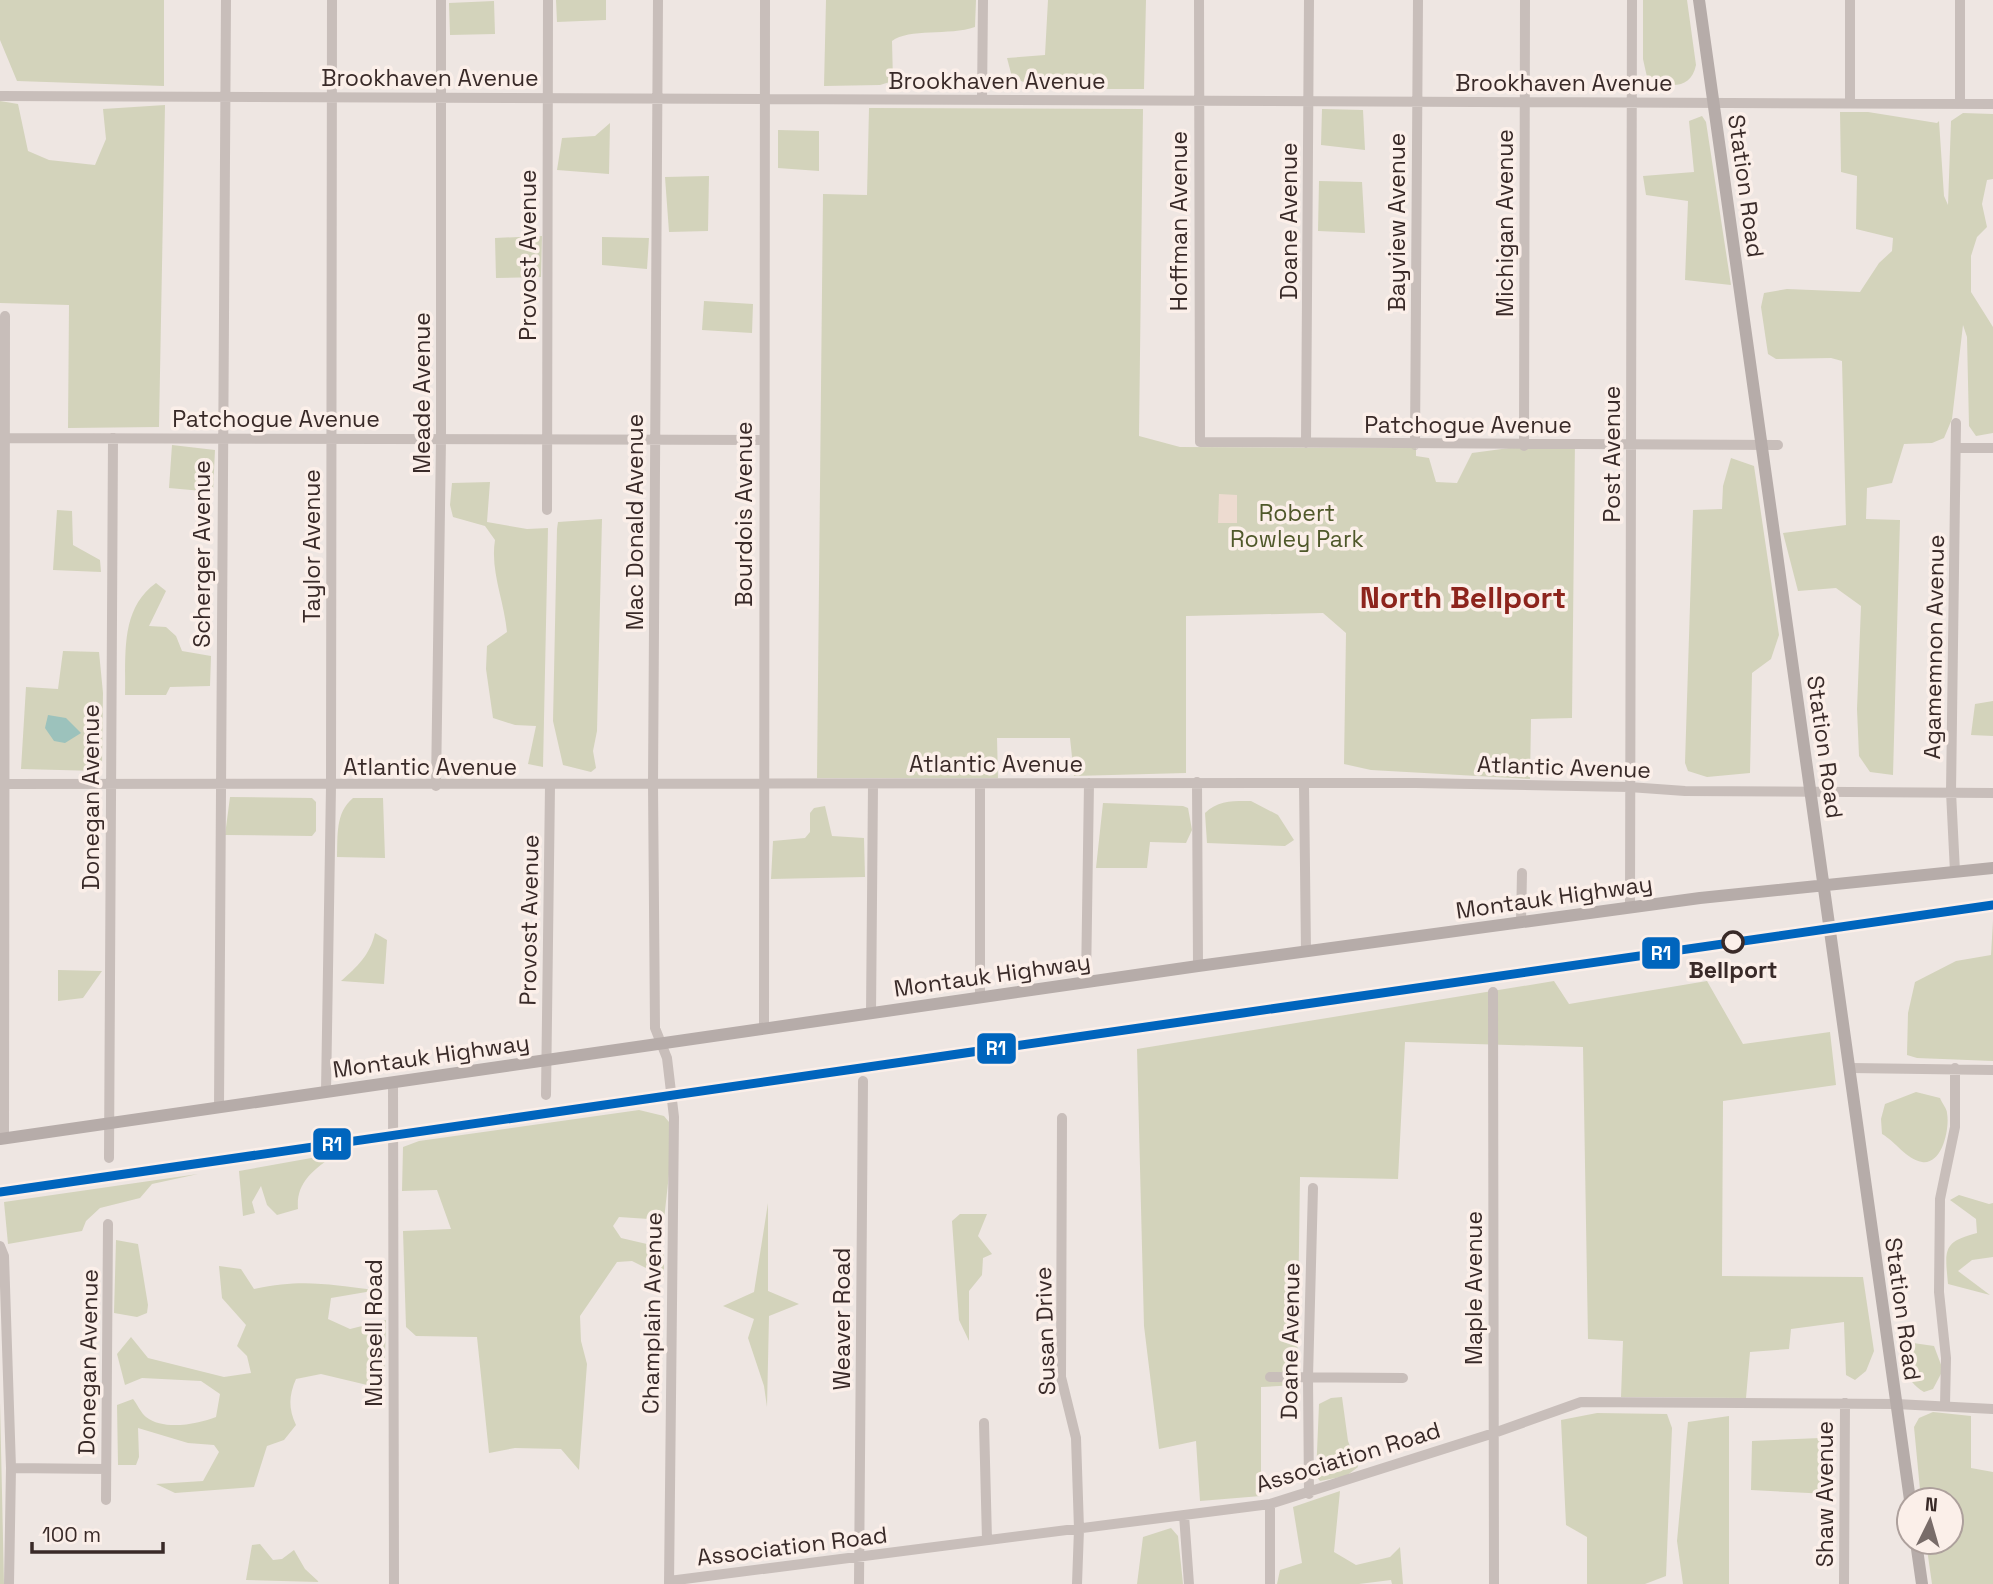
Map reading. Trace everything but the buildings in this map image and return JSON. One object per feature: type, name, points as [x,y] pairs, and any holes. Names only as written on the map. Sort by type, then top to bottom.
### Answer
[{"type":"main road","name":"Station Road","points":[[1699,0],[1908,1486]]},
{"type":"main road","name":"Montauk Highway","points":[[2,1139],[1086,982],[1521,922],[1824,884],[1993,868]]},
{"type":"main road","points":[[1918,1556],[1922,1584]]},
{"type":"street","name":"Scherger Avenue","points":[[219,1108],[226,0]]},
{"type":"street","name":"Taylor Avenue","points":[[326,1092],[331,786],[332,0]]},
{"type":"street","name":"Meade Avenue","points":[[436,786],[441,439],[441,0]]},
{"type":"street","name":"Provost Avenue","points":[[547,510],[548,0]]},
{"type":"street","name":"Mac Donald Avenue","points":[[658,0],[653,785],[656,1028],[662,1044]]},
{"type":"street","name":"Bourdois Avenue","points":[[764,1029],[765,0]]},
{"type":"street","points":[[982,100],[983,0]]},
{"type":"street","name":"Hoffman Avenue","points":[[1199,0],[1200,442]]},
{"type":"street","name":"Doane Avenue","points":[[1306,443],[1309,0]]},
{"type":"street","name":"Bayview Avenue","points":[[1415,445],[1418,0]]},
{"type":"street","name":"Michigan Avenue","points":[[1524,446],[1525,0]]},
{"type":"street","name":"Post Avenue","points":[[1630,908],[1632,0]]},
{"type":"street","points":[[1850,0],[1850,103]]},
{"type":"street","points":[[1960,0],[1960,104]]},
{"type":"street","name":"Brookhaven Avenue","points":[[0,96],[1993,104]]},
{"type":"street","points":[[2,1139],[2,438],[5,316]]},
{"type":"street","name":"Agamemnon Avenue","points":[[1955,872],[1951,792],[1956,423]]},
{"type":"street","name":"Patchogue Avenue","points":[[2,438],[763,440]]},
{"type":"street","name":"Donegan Avenue","points":[[109,1157],[113,438]]},
{"type":"street","name":"Patchogue Avenue","points":[[1200,442],[1524,446],[1778,445]]},
{"type":"street","points":[[1956,448],[1993,448]]},
{"type":"street","points":[[1198,782],[1198,966]]},
{"type":"street","name":"Atlantic Avenue","points":[[2,784],[550,786],[1198,782],[1629,787],[1685,791],[1993,793]]},
{"type":"street","points":[[1086,982],[1090,783]]},
{"type":"street","points":[[1304,783],[1306,952]]},
{"type":"street","points":[[980,784],[980,998]]},
{"type":"street","points":[[871,1014],[873,785]]},
{"type":"street","name":"Provost Avenue","points":[[546,1095],[550,786]]},
{"type":"street","points":[[1521,922],[1522,873]]},
{"type":"street","name":"Maple Avenue","points":[[1493,992],[1494,1584]]},
{"type":"street","name":"Champlain Avenue","points":[[662,1044],[667,1058],[674,1128],[669,1582]]},
{"type":"street","points":[[1851,1068],[1993,1070]]},
{"type":"street","points":[[1945,1405],[1946,1358],[1939,1292],[1940,1199],[1955,1126],[1955,1068]]},
{"type":"street","name":"Weaver Road","points":[[859,1584],[863,1081]]},
{"type":"street","name":"Munsell Road","points":[[393,1082],[394,1584]]},
{"type":"street","name":"Susan Drive","points":[[1062,1118],[1062,1377],[1076,1438],[1079,1529],[1077,1584]]},
{"type":"street","name":"Doane Avenue","points":[[1309,1494],[1308,1377],[1312,1188]]},
{"type":"street","name":"Donegan Avenue","points":[[106,1500],[108,1224]]},
{"type":"street","points":[[0,1246],[4,1256],[7,1309],[11,1468],[9,1584]]},
{"type":"street","points":[[1270,1377],[1403,1378]]},
{"type":"street","name":"Association Road","points":[[669,1582],[1270,1504],[1309,1494],[1581,1402],[1845,1403],[1993,1409]]},
{"type":"street","name":"Shaw Avenue","points":[[1844,1584],[1845,1403]]},
{"type":"street","points":[[984,1423],[987,1541]]},
{"type":"street","points":[[11,1468],[106,1469]]},
{"type":"street","points":[[1270,1504],[1270,1584]]},
{"type":"street","points":[[1184,1515],[1189,1584]]},
{"type":"green space","points":[[0,0],[164,0],[164,86],[17,81],[0,40]]},
{"type":"green space","points":[[556,0],[606,0],[606,20],[557,22]]},
{"type":"green space","points":[[826,0],[976,0],[975,27],[919,33],[892,41],[893,81],[880,85],[824,86]]},
{"type":"green space","points":[[1048,0],[1146,0],[1144,89],[1039,89],[1012,77],[1007,58],[1045,55]]},
{"type":"green space","points":[[1643,0],[1687,0],[1696,65],[1689,79],[1683,83],[1670,85],[1647,77],[1643,59]]},
{"type":"green space","points":[[494,1],[495,34],[450,35],[449,3]]},
{"type":"green space","points":[[0,101],[18,104],[28,151],[49,160],[95,165],[106,139],[103,109],[165,105],[159,427],[68,428],[69,305],[0,303]]},
{"type":"green space","name":"Robert Rowley Park","points":[[869,108],[1143,109],[1139,436],[1180,447],[1416,448],[1416,456],[1429,458],[1436,482],[1457,483],[1472,453],[1575,439],[1572,718],[1531,719],[1530,779],[1371,770],[1344,764],[1346,633],[1323,613],[1186,616],[1186,773],[1074,776],[1070,738],[997,738],[998,778],[817,778],[823,194],[867,195]]},
{"type":"green space","points":[[1322,109],[1363,110],[1365,150],[1321,145]]},
{"type":"green space","points":[[1840,112],[1868,112],[1937,123],[1939,121],[1944,196],[1948,205],[1951,121],[1963,113],[1993,114],[1993,179],[1987,180],[1982,204],[1987,227],[1977,237],[1971,256],[1971,292],[1993,327],[1993,433],[1976,436],[1969,426],[1967,337],[1963,325],[1952,419],[1944,438],[1932,443],[1904,444],[1892,483],[1867,488],[1866,519],[1900,520],[1893,775],[1870,772],[1859,756],[1857,709],[1861,606],[1836,588],[1798,591],[1783,533],[1846,525],[1842,361],[1831,358],[1776,359],[1768,354],[1761,307],[1764,293],[1787,289],[1860,292],[1879,263],[1892,251],[1893,238],[1856,229],[1857,176],[1841,172]]},
{"type":"green space","points":[[1702,116],[1706,122],[1731,285],[1685,280],[1688,201],[1646,195],[1643,176],[1694,172],[1689,121]]},
{"type":"green space","points":[[610,123],[609,174],[557,170],[562,138],[595,136]]},
{"type":"green space","points":[[778,130],[819,131],[819,171],[778,168]]},
{"type":"green space","points":[[709,176],[708,231],[669,232],[665,177]]},
{"type":"green space","points":[[1319,181],[1362,182],[1365,233],[1318,231]]},
{"type":"green space","points":[[542,236],[541,277],[496,278],[495,238]]},
{"type":"green space","points":[[602,237],[649,238],[647,269],[602,265]]},
{"type":"green space","points":[[704,301],[753,304],[752,333],[702,330]]},
{"type":"green space","points":[[172,445],[215,450],[213,492],[169,488]]},
{"type":"green space","points":[[1731,458],[1754,466],[1779,635],[1771,659],[1752,673],[1750,773],[1707,777],[1688,771],[1685,763],[1693,510],[1722,509],[1723,486]]},
{"type":"green space","points":[[490,482],[487,522],[527,529],[548,528],[543,767],[528,764],[536,726],[515,725],[493,718],[486,669],[487,646],[507,632],[494,563],[495,540],[485,526],[453,517],[450,505],[452,483]]},
{"type":"green space","points":[[57,510],[72,511],[73,545],[100,560],[101,572],[53,570]]},
{"type":"green space","points":[[602,519],[597,731],[593,751],[596,768],[591,772],[563,765],[553,721],[557,529],[558,522]]},
{"type":"green space","points":[[156,583],[166,591],[149,626],[166,627],[176,636],[182,651],[211,656],[210,686],[170,687],[166,695],[125,695],[127,633],[136,606]]},
{"type":"green space","points":[[63,651],[99,652],[103,693],[102,764],[98,771],[21,769],[26,687],[58,689]]},
{"type":"green space","points":[[1993,701],[1993,736],[1971,735],[1975,704]]},
{"type":"green space","points":[[230,797],[312,798],[316,802],[316,831],[312,836],[225,835]]},
{"type":"green space","points":[[353,798],[383,798],[385,858],[337,857],[340,818]]},
{"type":"green space","points":[[1251,801],[1278,815],[1294,840],[1285,846],[1207,843],[1205,813],[1221,803]]},
{"type":"green space","points":[[1103,803],[1183,806],[1188,808],[1192,830],[1186,843],[1150,842],[1147,868],[1096,868]]},
{"type":"green space","points":[[825,806],[832,836],[864,838],[865,877],[771,879],[773,841],[805,838],[810,832],[810,813],[814,808]]},
{"type":"green space","points":[[1993,921],[1993,1061],[1917,1058],[1907,1055],[1908,1013],[1915,982],[1956,961],[1991,955]]},
{"type":"green space","points":[[375,933],[387,940],[384,984],[341,981],[366,954]]},
{"type":"green space","points":[[58,970],[102,971],[83,998],[58,1001]]},
{"type":"green space","points":[[1554,981],[1569,1004],[1707,981],[1743,1044],[1830,1032],[1836,1085],[1723,1101],[1722,1276],[1863,1277],[1874,1351],[1866,1371],[1855,1380],[1846,1375],[1844,1322],[1791,1329],[1789,1349],[1750,1352],[1746,1398],[1621,1397],[1623,1341],[1588,1339],[1583,1047],[1405,1042],[1398,1179],[1300,1177],[1297,1385],[1261,1387],[1261,1496],[1200,1501],[1196,1441],[1159,1449],[1144,1326],[1137,1049]]},
{"type":"green space","points":[[1916,1092],[1940,1098],[1947,1111],[1948,1120],[1946,1136],[1939,1152],[1935,1158],[1922,1162],[1911,1157],[1882,1134],[1881,1119],[1885,1104]]},
{"type":"green space","points":[[639,1110],[664,1116],[674,1128],[664,1220],[619,1217],[613,1226],[621,1238],[664,1248],[664,1277],[632,1261],[617,1262],[580,1316],[581,1341],[587,1364],[579,1470],[561,1449],[515,1448],[489,1453],[477,1337],[416,1336],[406,1327],[403,1231],[451,1229],[437,1190],[402,1191],[403,1147],[419,1141]]},
{"type":"green space","points":[[328,1155],[330,1158],[306,1179],[302,1186],[298,1209],[277,1215],[267,1205],[261,1186],[252,1202],[255,1213],[243,1216],[239,1171]]},
{"type":"green space","points":[[198,1174],[152,1184],[140,1198],[100,1208],[86,1221],[82,1231],[8,1244],[4,1202]]},
{"type":"green space","points":[[1959,1195],[1993,1203],[1993,1257],[1972,1260],[1958,1271],[1990,1295],[1948,1284],[1948,1249],[1957,1240],[1977,1233],[1976,1219],[1950,1200]]},
{"type":"green space","points":[[768,1203],[768,1291],[799,1304],[769,1316],[767,1407],[764,1386],[748,1338],[754,1319],[723,1306],[754,1292]]},
{"type":"green space","points":[[960,1214],[987,1214],[978,1236],[992,1254],[983,1258],[982,1275],[969,1291],[969,1341],[959,1320],[952,1221]]},
{"type":"green space","points":[[116,1240],[138,1244],[148,1305],[147,1313],[137,1317],[114,1313]]},
{"type":"green space","points":[[219,1266],[241,1269],[254,1289],[303,1283],[378,1290],[331,1298],[328,1319],[350,1329],[386,1320],[384,1389],[321,1374],[296,1379],[290,1402],[296,1425],[284,1440],[267,1446],[254,1487],[175,1493],[156,1484],[203,1481],[219,1452],[214,1445],[188,1443],[138,1428],[139,1457],[136,1465],[118,1465],[117,1405],[133,1399],[144,1415],[153,1421],[181,1425],[216,1417],[220,1394],[201,1381],[142,1378],[125,1385],[117,1354],[131,1337],[148,1358],[224,1377],[251,1373],[247,1356],[237,1346],[246,1325],[222,1298]]},
{"type":"green space","points":[[1899,1341],[1934,1346],[1943,1370],[1933,1389],[1924,1392],[1912,1382]]},
{"type":"green space","points":[[1342,1397],[1348,1441],[1358,1467],[1346,1476],[1320,1481],[1316,1476],[1319,1404],[1331,1398]]},
{"type":"green space","points":[[0,1402],[4,1584],[0,1584]]},
{"type":"green space","points":[[1933,1412],[1971,1416],[1971,1468],[1993,1472],[1993,1584],[1932,1584],[1928,1556],[1965,1556],[1965,1486],[1920,1486],[1914,1427],[1919,1418]]},
{"type":"green space","points":[[1597,1413],[1667,1414],[1672,1428],[1666,1576],[1645,1584],[1587,1584],[1587,1537],[1566,1525],[1561,1420]]},
{"type":"green space","points":[[1729,1416],[1729,1584],[1683,1584],[1677,1541],[1688,1422]]},
{"type":"green space","points":[[1820,1438],[1829,1441],[1833,1454],[1829,1494],[1751,1490],[1752,1441]]},
{"type":"green space","points":[[1340,1491],[1334,1552],[1356,1565],[1390,1557],[1400,1547],[1403,1584],[1392,1584],[1391,1580],[1359,1584],[1277,1584],[1280,1570],[1302,1563],[1293,1507]]},
{"type":"green space","points":[[1171,1528],[1178,1536],[1183,1584],[1137,1584],[1143,1537]]},
{"type":"green space","points":[[260,1544],[273,1560],[282,1559],[294,1550],[305,1569],[319,1582],[246,1580],[252,1545]]},
{"type":"shaded area","points":[[1219,494],[1237,495],[1237,523],[1218,523]]},
{"type":"water","points":[[48,715],[66,718],[81,733],[65,743],[54,741],[45,728]]},
{"type":"transit line","name":"R1","points":[[0,1192],[1993,905]]},
{"type":"place","name":"Bellport","points":[[1733,942]]},
{"type":"district","name":"North Bellport","points":[[1463,597]]}]
